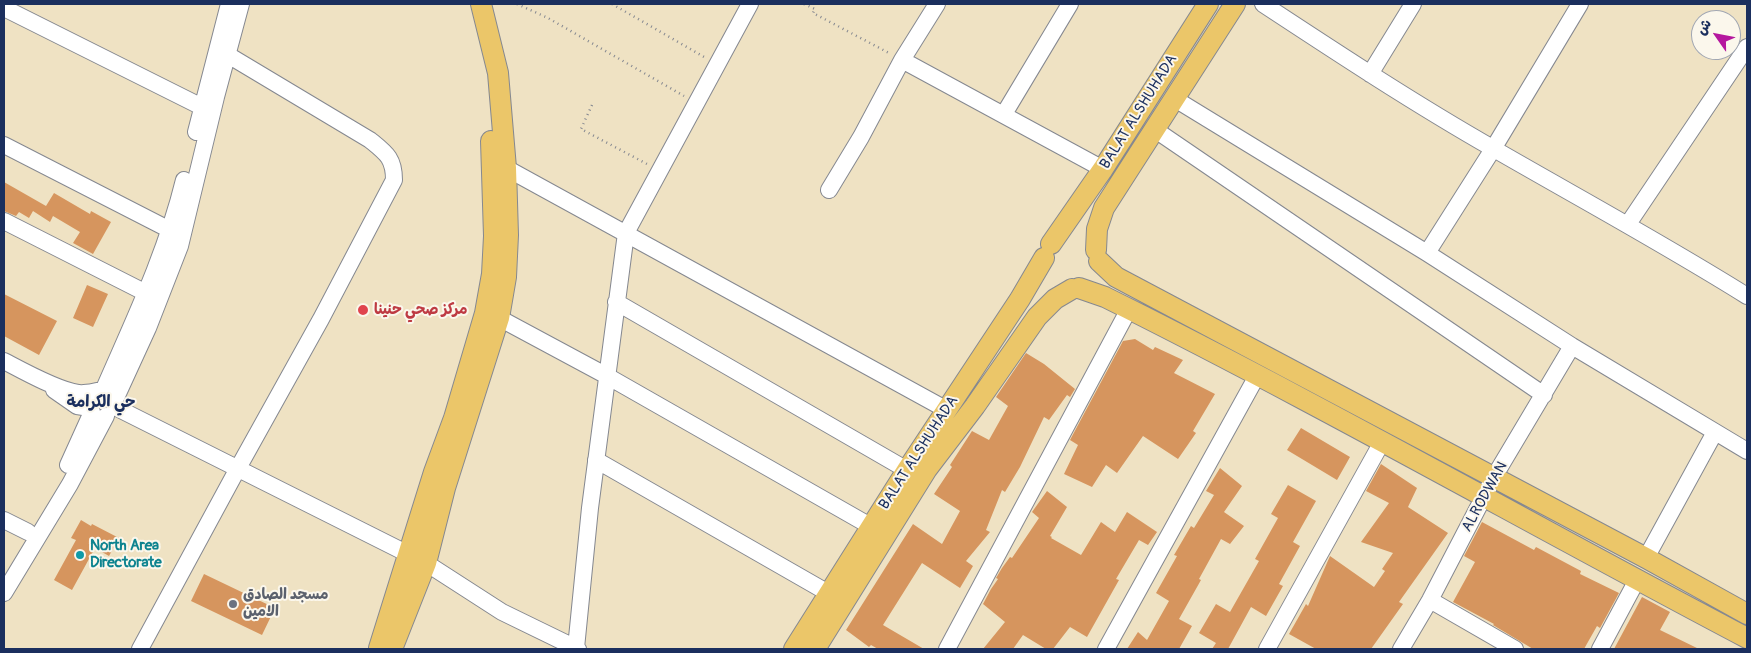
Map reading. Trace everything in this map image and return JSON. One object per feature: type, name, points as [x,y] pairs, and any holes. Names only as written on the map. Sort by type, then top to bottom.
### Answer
[{"type":"main road","points":[[392,649],[417,559],[434,472],[454,418],[485,313],[492,274],[494,236],[490,116],[487,81],[470,4]]},
{"type":"main road","points":[[378,649],[445,488],[503,300],[508,261],[506,168],[496,62],[481,4]]},
{"type":"main road","name":"BALAT ALSHUHADA","points":[[794,649],[907,470],[1028,286],[1048,251],[1208,4]]},
{"type":"main road","name":"BALAT ALSHUHADA","points":[[1098,256],[1097,229],[1104,208],[1235,4]]},
{"type":"main road","points":[[1104,208],[1105,243],[1116,277]]},
{"type":"main road","points":[[1747,614],[1646,558],[1116,277],[1098,256],[1092,243],[1079,235],[1064,235],[1048,251],[1044,266],[1051,280],[1064,288],[1076,288],[1105,297],[1258,374],[1747,638]]},
{"type":"main road","points":[[1076,288],[1091,281],[1098,268],[1098,256]]},
{"type":"main road","points":[[1105,297],[1106,288],[1116,277]]},
{"type":"main road","points":[[1028,286],[1042,295],[1047,306]]},
{"type":"main road","name":"BALAT ALSHUHADA","points":[[815,649],[927,469],[975,406],[1036,317],[1047,306],[1076,288]]},
{"type":"street","points":[[4,574],[150,321],[180,246],[176,233],[181,194],[229,4]]},
{"type":"street","points":[[4,593],[70,484],[146,293],[176,233],[241,4]]},
{"type":"street","points":[[4,362],[38,379],[77,406],[103,404],[417,559],[502,612],[577,649],[596,460],[626,233],[750,4]]},
{"type":"street","points":[[829,190],[862,137],[902,60],[937,4]]},
{"type":"street","points":[[1004,114],[1070,4]]},
{"type":"street","points":[[1263,4],[1370,74],[1493,149],[1628,224],[1747,296]]},
{"type":"street","points":[[1370,74],[1413,4]]},
{"type":"street","points":[[1427,253],[1493,149],[1580,4]]},
{"type":"street","points":[[4,8],[202,107]]},
{"type":"street","points":[[1628,224],[1747,47]]},
{"type":"street","points":[[144,648],[237,470],[321,320],[390,191],[394,180],[391,159],[370,140],[228,54]]},
{"type":"street","points":[[902,60],[1102,169]]},
{"type":"street","points":[[1175,99],[1427,253],[1572,346],[1747,451]]},
{"type":"street","points":[[1154,129],[1544,395]]},
{"type":"street","points":[[4,145],[176,233]]},
{"type":"street","points":[[506,168],[947,410]]},
{"type":"street","points":[[4,221],[146,293]]},
{"type":"street","points":[[616,302],[907,470]]},
{"type":"street","points":[[946,649],[1130,309]]},
{"type":"street","points":[[499,318],[607,376],[872,527]]},
{"type":"street","name":"ALRODWAN","points":[[1401,649],[1430,600],[1494,478],[1572,346]]},
{"type":"street","points":[[1106,649],[1258,374]]},
{"type":"street","points":[[1646,558],[1715,432]]},
{"type":"street","points":[[1267,649],[1382,442]]},
{"type":"street","points":[[596,460],[830,594]]},
{"type":"street","points":[[4,520],[28,532]]},
{"type":"street","points":[[1600,649],[1637,580]]},
{"type":"street","points":[[1430,600],[1515,649]]},
{"type":"path","points":[[517,4],[548,18],[697,103]]},
{"type":"path","points":[[612,4],[718,65]]},
{"type":"path","points":[[804,4],[815,9],[813,13],[902,60]]},
{"type":"path","points":[[592,105],[581,129],[660,171]]},
{"type":"building","points":[[4,182],[46,206],[54,193],[90,214],[91,211],[111,222],[93,254],[73,243],[80,232],[53,216],[50,222],[33,211],[29,218],[19,212],[16,216],[4,211]]},
{"type":"building","points":[[87,285],[108,294],[93,327],[73,318]]},
{"type":"building","points":[[4,294],[57,321],[39,355],[4,336]]},
{"type":"building","points":[[1135,339],[1153,350],[1155,347],[1183,360],[1174,373],[1215,394],[1193,431],[1196,433],[1178,459],[1143,436],[1117,473],[1106,465],[1092,487],[1064,474],[1078,445],[1070,440],[1123,341]]},
{"type":"building","points":[[1026,353],[1044,364],[1075,389],[1070,397],[1067,395],[1049,420],[1044,417],[1020,467],[1005,492],[1002,490],[986,530],[990,532],[966,561],[973,566],[960,588],[922,563],[883,625],[924,649],[878,649],[871,645],[869,647],[846,630],[913,524],[942,544],[960,511],[934,494],[972,431],[989,440],[1008,406],[996,397]]},
{"type":"building","points":[[1301,428],[1350,457],[1337,480],[1287,450]]},
{"type":"building","points":[[1381,464],[1417,488],[1408,507],[1448,533],[1399,602],[1403,604],[1371,649],[1316,649],[1289,634],[1306,604],[1308,606],[1330,556],[1374,587],[1385,571],[1382,569],[1393,553],[1361,542],[1389,503],[1366,491]]},
{"type":"building","points":[[1220,468],[1242,486],[1224,512],[1244,526],[1230,544],[1221,539],[1199,579],[1201,580],[1179,619],[1192,626],[1179,649],[1127,649],[1138,632],[1147,640],[1169,601],[1156,593],[1177,556],[1174,555],[1191,526],[1194,528],[1214,495],[1206,491]]},
{"type":"building","points":[[1288,485],[1316,501],[1293,542],[1300,546],[1279,584],[1283,586],[1266,616],[1251,607],[1228,649],[1212,649],[1216,643],[1199,633],[1216,604],[1230,612],[1259,561],[1255,559],[1278,518],[1271,514]]},
{"type":"building","points":[[1047,491],[1067,507],[1050,536],[1051,538],[1081,555],[1101,522],[1115,532],[1127,512],[1157,532],[1148,545],[1139,540],[1116,579],[1119,580],[1087,637],[1070,627],[1053,649],[1046,649],[1023,635],[1013,649],[983,649],[1005,622],[983,604],[998,579],[996,578],[1002,568],[1010,557],[1012,558],[1039,518],[1032,512]]},
{"type":"building","name":"North Area Directorate","points":[[81,520],[119,538],[109,556],[95,548],[72,590],[54,580],[76,540],[71,538]]},
{"type":"building","points":[[1482,522],[1534,550],[1536,547],[1581,571],[1580,574],[1619,593],[1600,628],[1597,626],[1584,649],[1533,649],[1494,624],[1453,602],[1475,562],[1464,556]]},
{"type":"building","name":"مسجد الصادق الامين","points":[[204,574],[275,608],[262,635],[191,601]]},
{"type":"building","points":[[1642,597],[1670,612],[1660,630],[1699,649],[1614,649]]},
{"type":"place","name":"مركز صحي حنينا","points":[[363,310]]},
{"type":"place","name":"North Area Directorate","points":[[80,555]]},
{"type":"place","name":"مسجد الصادق الامين","points":[[233,604]]},
{"type":"district","name":"حي الكرامة","points":[[101,403]]}]
